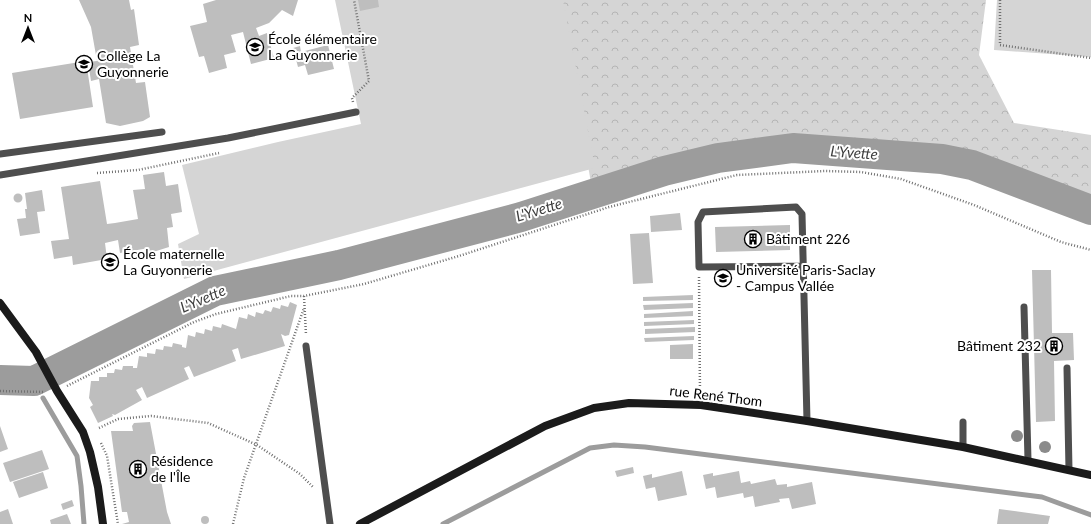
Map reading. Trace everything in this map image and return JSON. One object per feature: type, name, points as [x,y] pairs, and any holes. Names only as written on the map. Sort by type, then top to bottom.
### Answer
[{"type":"main road","points":[[0,303],[36,352],[55,388],[83,432],[90,452],[98,487],[103,524]]},
{"type":"main road","name":"rue René Thom","points":[[360,524],[545,426],[574,414],[605,405],[623,403],[701,405],[963,447],[1091,475]]},
{"type":"lane","points":[[0,175],[228,138],[356,112]]},
{"type":"lane","points":[[0,154],[162,132]]},
{"type":"lane","points":[[804,266],[699,267],[698,222],[703,212],[796,207],[802,214],[804,266],[807,422]]},
{"type":"lane","points":[[1024,308],[1028,460]]},
{"type":"lane","points":[[306,346],[330,524]]},
{"type":"lane","points":[[1068,368],[1069,470]]},
{"type":"lane","points":[[963,422],[963,447]]},
{"type":"path","points":[[354,0],[369,81]]},
{"type":"path","points":[[1000,0],[1000,45],[1091,58]]},
{"type":"path","points":[[74,384],[194,322],[216,314],[291,296],[304,296],[364,284],[459,256],[609,207],[745,175],[825,171],[861,172],[901,179],[974,205],[1061,242],[1091,250]]},
{"type":"path","points":[[699,267],[701,405]]},
{"type":"path","points":[[304,296],[306,346]]},
{"type":"path","points":[[232,524],[244,478],[304,308]]},
{"type":"path","points":[[0,391],[27,393],[55,388]]},
{"type":"path","points":[[100,428],[118,419],[158,417],[208,423],[257,444],[300,474],[327,502]]},
{"type":"green space","points":[[335,0],[563,0],[595,168],[184,279],[178,244],[199,234],[182,165],[361,124]]},
{"type":"green space","points":[[559,0],[986,0],[979,55],[1014,123],[1091,135],[1091,222],[936,152],[802,141],[692,156],[591,183]]},
{"type":"green space","points":[[997,0],[1091,0],[1091,57],[994,50]]},
{"type":"building","points":[[79,0],[129,0],[131,10],[134,9],[139,45],[130,47],[136,83],[145,82],[150,117],[143,121],[120,126],[106,123],[99,79],[91,81],[88,62],[97,61],[91,27]]},
{"type":"building","points":[[216,0],[298,0],[293,16],[282,10],[269,23],[256,28],[259,36],[267,33],[274,58],[251,64],[243,32],[231,35],[236,52],[224,55],[227,68],[209,73],[204,56],[199,57],[190,26],[207,22],[203,4]]},
{"type":"building","points":[[358,0],[378,0],[379,7],[360,11]]},
{"type":"building","points":[[328,45],[334,69],[308,75],[305,65],[298,67],[293,48],[300,46],[301,52]]},
{"type":"building","points":[[86,61],[93,107],[20,119],[12,73]]},
{"type":"building","points":[[164,172],[166,186],[178,184],[182,212],[171,214],[173,227],[167,228],[169,247],[150,253],[149,248],[120,253],[118,240],[105,243],[107,259],[73,265],[72,256],[54,259],[51,241],[69,239],[61,187],[100,181],[107,224],[115,223],[138,219],[133,190],[145,189],[143,175]]},
{"type":"building","points":[[42,190],[45,211],[37,212],[40,233],[20,236],[17,219],[26,218],[25,209],[27,209],[25,193]]},
{"type":"building","points":[[16,194],[20,194],[22,198],[20,202],[16,202],[14,200],[14,196]]},
{"type":"building","points":[[680,213],[682,230],[651,232],[650,216]]},
{"type":"building","name":"Bâtiment 226","points":[[790,225],[790,250],[716,252],[715,227]]},
{"type":"building","points":[[649,233],[653,283],[633,284],[630,234]]},
{"type":"building","name":"Bâtiment 232","points":[[1032,270],[1051,270],[1052,333],[1073,333],[1074,360],[1054,361],[1055,421],[1036,422]]},
{"type":"building","points":[[693,295],[693,300],[643,301],[643,297]]},
{"type":"building","points":[[290,302],[297,305],[289,335],[285,336],[281,334],[285,346],[241,359],[238,348],[232,350],[236,361],[194,377],[189,366],[184,368],[189,379],[147,398],[142,387],[136,390],[142,400],[115,415],[112,414],[113,416],[98,423],[90,407],[93,405],[89,398],[91,381],[99,381],[99,377],[107,377],[107,373],[114,373],[115,369],[122,370],[123,366],[133,366],[133,368],[137,368],[139,356],[147,357],[147,353],[155,354],[156,349],[163,350],[164,346],[172,347],[173,343],[182,345],[182,347],[186,348],[188,335],[195,337],[196,332],[204,334],[205,329],[212,331],[213,326],[221,328],[222,324],[236,329],[239,317],[247,319],[248,314],[255,317],[256,312],[263,314],[265,310],[271,312],[273,307],[280,309],[281,305],[288,307]]},
{"type":"building","points":[[693,303],[693,308],[644,310],[643,305]]},
{"type":"building","points":[[693,311],[693,316],[644,318],[644,314]]},
{"type":"building","points":[[694,320],[694,324],[644,326],[644,322]]},
{"type":"building","points":[[695,327],[695,332],[645,334],[645,329]]},
{"type":"building","points":[[694,336],[694,340],[645,342],[644,338]]},
{"type":"building","points":[[693,344],[693,359],[670,359],[670,345]]},
{"type":"building","name":"Résidence de l'Île","points":[[150,422],[167,512],[171,524],[122,524],[129,522],[127,512],[122,512],[111,431],[133,431],[132,426],[134,423]]},
{"type":"building","points":[[0,426],[8,449],[0,452]]},
{"type":"building","points":[[42,450],[49,469],[10,482],[3,463]]},
{"type":"building","points":[[633,467],[634,473],[617,477],[615,471]]},
{"type":"building","points":[[682,471],[687,495],[658,501],[655,487],[646,489],[643,476],[652,474],[652,478]]},
{"type":"building","points":[[739,471],[741,483],[750,481],[751,484],[775,479],[777,485],[787,484],[787,487],[812,482],[816,504],[792,509],[789,498],[779,499],[780,502],[755,507],[753,496],[744,498],[743,493],[717,498],[715,487],[706,489],[703,475],[713,473],[713,476]]},
{"type":"building","points":[[43,472],[48,488],[19,498],[13,482]]},
{"type":"building","points":[[72,500],[74,506],[63,510],[61,504]]},
{"type":"building","points":[[8,509],[13,524],[0,524],[0,512]]},
{"type":"building","points":[[999,509],[1050,516],[1048,524],[997,524]]},
{"type":"building","points":[[67,514],[71,524],[51,524],[50,520]]},
{"type":"building","name":"Résidence de l'Île","points":[[205,516],[208,517],[208,523],[205,524],[202,523],[201,520],[202,517]]},
{"type":"waterway","name":"L'Yvette","points":[[0,380],[34,381],[215,291],[339,265],[521,217],[664,171],[718,158],[793,148],[942,159],[972,165],[1091,210]]},
{"type":"waterway","points":[[43,398],[77,456],[84,524]]},
{"type":"waterway","points":[[443,524],[590,448],[614,445],[645,447],[1042,497],[1091,515]]},
{"type":"place","name":"École élémentaire La Guyonnerie","points":[[255,47]]},
{"type":"place","name":"Collège La Guyonnerie","points":[[84,64]]},
{"type":"place","name":"Bâtiment 226","points":[[753,239]]},
{"type":"place","name":"École maternelle La Guyonnerie","points":[[110,262]]},
{"type":"place","name":"Université Paris-Saclay - Campus Vallée","points":[[723,278]]},
{"type":"place","name":"Bâtiment 232","points":[[1054,346]]},
{"type":"place","name":"Résidence de l'Île","points":[[138,469]]}]
